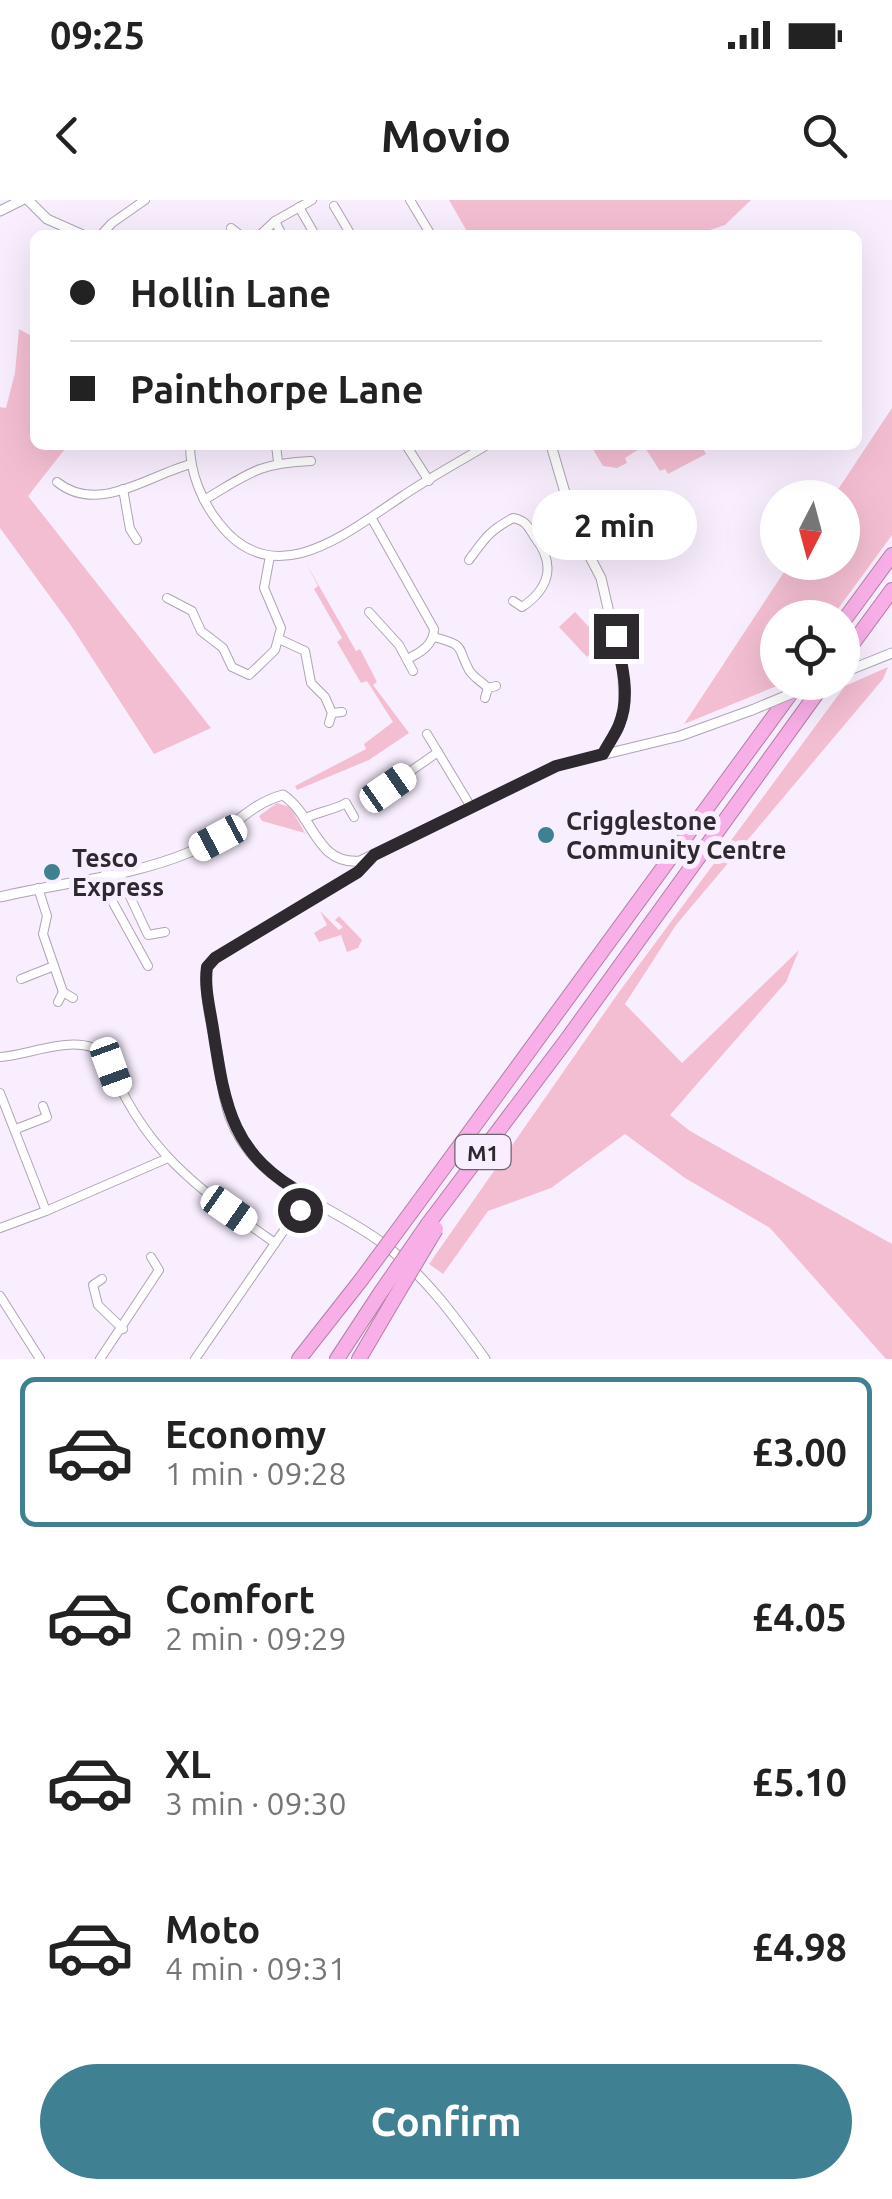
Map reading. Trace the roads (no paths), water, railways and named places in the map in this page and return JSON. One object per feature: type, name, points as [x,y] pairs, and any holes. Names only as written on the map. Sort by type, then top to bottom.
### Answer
[{"type":"highway","points":[[859,600],[892,554]]},
{"type":"highway","points":[[860,634],[892,590]]},
{"type":"highway","name":"M1","points":[[298,1359],[362,1280],[786,700]]},
{"type":"highway","name":"M1","points":[[337,1359],[387,1296],[449,1196],[568,1038],[809,700]]},
{"type":"highway","name":"M1","points":[[311,1359],[362,1280]]},
{"type":"highway","name":"M1","points":[[359,1359],[387,1296]]},
{"type":"street","points":[[0,211],[25,200],[48,219],[73,230]]},
{"type":"street","points":[[105,230],[145,200]]},
{"type":"street","points":[[265,230],[312,200]]},
{"type":"street","points":[[410,200],[428,230]]},
{"type":"street","points":[[348,230],[336,210],[351,206]]},
{"type":"street","points":[[299,207],[312,230]]},
{"type":"street","points":[[275,221],[280,230]]},
{"type":"street","points":[[191,450],[204,500],[227,534],[270,556],[300,555],[372,519],[479,450]]},
{"type":"street","points":[[277,450],[278,462]]},
{"type":"street","points":[[409,450],[429,480]]},
{"type":"street","points":[[552,450],[576,530],[598,571],[610,610],[625,690],[618,729],[603,754]]},
{"type":"street","points":[[204,500],[258,468],[278,462],[310,461]]},
{"type":"street","points":[[57,482],[69,496],[85,496],[143,484],[168,470],[192,464]]},
{"type":"street","points":[[123,488],[130,530],[137,540]]},
{"type":"street","points":[[469,560],[486,534],[513,518],[528,524],[544,549],[548,568],[544,587],[522,607],[514,601]]},
{"type":"street","points":[[372,519],[430,619],[434,637]]},
{"type":"street","points":[[117,534],[130,530]]},
{"type":"street","points":[[544,549],[576,530]]},
{"type":"street","points":[[470,540],[479,546]]},
{"type":"street","points":[[167,598],[185,605],[197,618],[201,631],[222,648],[232,666],[248,675],[267,659],[279,639],[279,617],[264,588],[270,556]]},
{"type":"street","points":[[185,605],[193,593]]},
{"type":"street","points":[[370,612],[399,645],[413,671]]},
{"type":"street","points":[[406,659],[434,637]]},
{"type":"street","points":[[434,637],[452,642],[462,650],[471,672],[492,687],[485,698]]},
{"type":"street","points":[[279,639],[305,652],[311,683],[337,712],[329,723]]},
{"type":"street","points":[[860,666],[892,653]]},
{"type":"street","points":[[0,897],[190,852],[283,795],[289,798],[322,848],[335,858],[368,858],[556,766],[680,736],[777,700]]},
{"type":"street","points":[[427,734],[471,807]]},
{"type":"street","points":[[394,795],[388,788],[438,752]]},
{"type":"street","points":[[304,819],[348,798],[354,817]]},
{"type":"street","points":[[368,858],[358,872],[215,958],[206,973],[220,1073],[231,1120],[254,1158],[285,1185],[384,1245],[426,1281],[485,1359]]},
{"type":"street","points":[[118,872],[148,934],[165,932]]},
{"type":"street","points":[[105,874],[110,899],[148,966]]},
{"type":"street","points":[[38,888],[47,916],[43,934],[63,992],[73,998]]},
{"type":"street","points":[[20,978],[29,970],[54,966]]},
{"type":"street","points":[[58,1002],[63,992]]},
{"type":"street","points":[[0,1057],[80,1044],[101,1050],[141,1128],[168,1158],[214,1199],[275,1242]]},
{"type":"street","points":[[0,1093],[46,1212]]},
{"type":"street","points":[[16,1129],[47,1117],[44,1106]]},
{"type":"street","points":[[0,1228],[168,1158]]},
{"type":"street","points":[[194,1359],[307,1196]]},
{"type":"street","points":[[100,1359],[159,1270],[152,1257]]},
{"type":"street","points":[[102,1280],[92,1284],[98,1305],[123,1329]]},
{"type":"street","points":[[0,1296],[40,1359]]},
{"type":"place","name":"Crigglestone Community Centre","points":[[546,835]]},
{"type":"place","name":"Tesco Express","points":[[52,872]]}]
